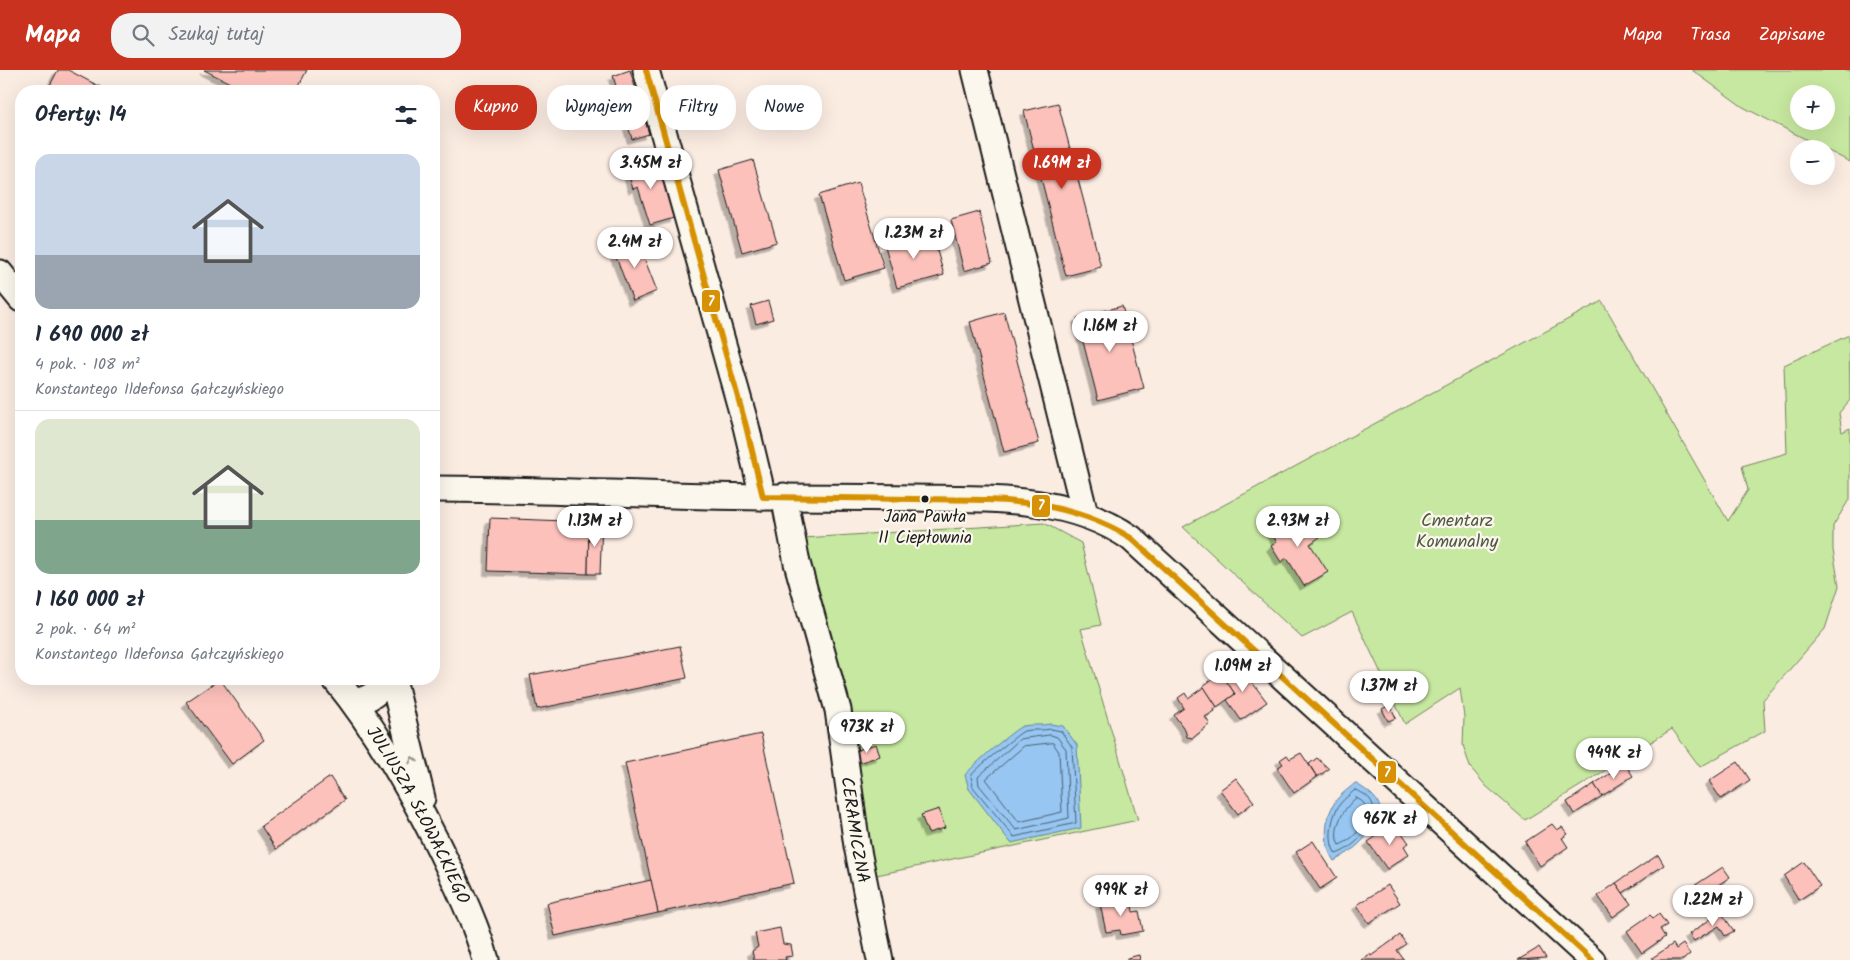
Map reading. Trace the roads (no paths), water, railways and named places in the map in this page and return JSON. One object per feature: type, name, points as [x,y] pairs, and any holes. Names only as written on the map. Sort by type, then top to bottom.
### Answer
[{"type":"street","name":"CERAMICZNA","points":[[646,70],[748,434],[774,496],[797,562],[838,710],[857,846],[880,960]]},
{"type":"street","points":[[975,70],[1085,514]]},
{"type":"street","points":[[0,273],[15,292]]},
{"type":"street","points":[[440,489],[1004,500],[1046,505],[1085,514],[1118,529],[1131,538],[1592,960]]},
{"type":"street","name":"JULIUSZA SŁOWACKIEGO","points":[[340,685],[354,702],[394,766],[436,841],[467,907],[486,960]]},
{"type":"street","points":[[354,702],[366,700],[380,692],[384,685]]},
{"type":"street","points":[[394,685],[417,779],[436,841]]},
{"type":"water","points":[[1050,724],[1063,726],[1077,745],[1081,828],[1011,843],[969,789],[965,775],[993,748],[1019,728],[1026,725]]},
{"type":"water","points":[[1355,783],[1374,797],[1380,807],[1380,813],[1378,820],[1364,839],[1351,851],[1334,861],[1330,855],[1326,832],[1329,816],[1337,799]]},
{"type":"place","name":"Jana Pawła II Ciepłownia","points":[[925,499]]},
{"type":"park label","name":"Cmentarz Komunalny","points":[[1457,530]]}]
